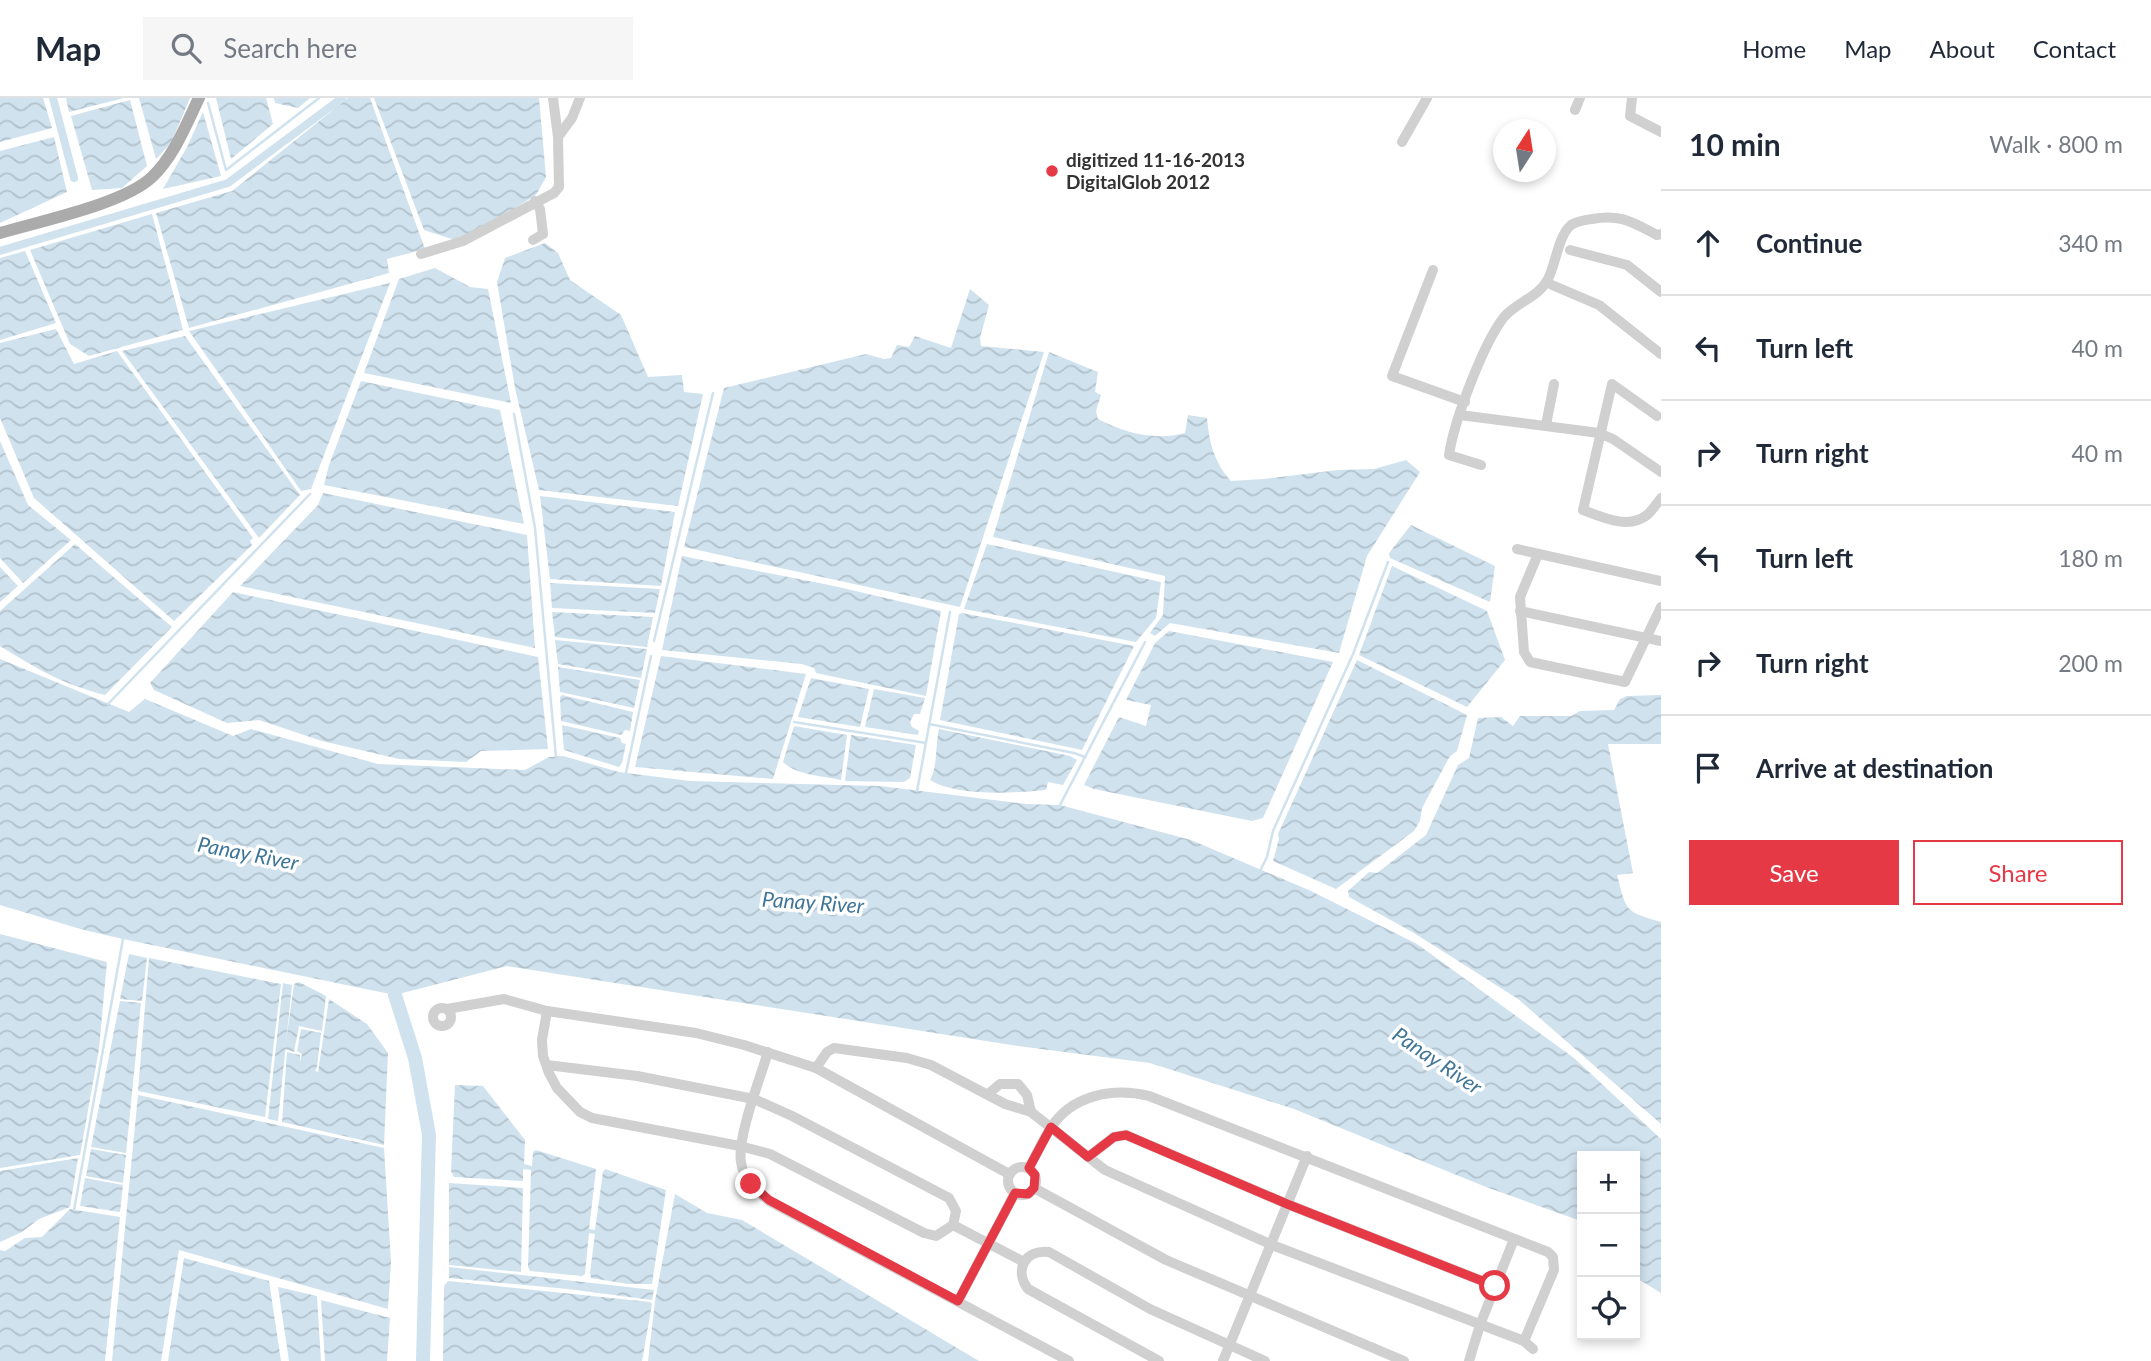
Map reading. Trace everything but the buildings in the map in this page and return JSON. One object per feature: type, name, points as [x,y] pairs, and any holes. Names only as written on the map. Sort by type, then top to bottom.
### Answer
[{"type":"main road","points":[[0,233],[121,196],[143,184],[173,150],[200,98]]},
{"type":"street","points":[[421,254],[463,241],[554,193],[559,187],[554,98]]},
{"type":"street","points":[[558,137],[572,118],[580,98]]},
{"type":"street","points":[[1402,142],[1427,98]]},
{"type":"street","points":[[1575,110],[1580,98]]},
{"type":"street","points":[[1632,98],[1630,116],[1661,132]]},
{"type":"street","points":[[533,240],[543,234],[540,209],[536,201]]},
{"type":"street","points":[[1481,465],[1449,456],[1452,430],[1480,362],[1504,318],[1515,306],[1533,296],[1548,281],[1571,225],[1610,216],[1625,218],[1657,235],[1661,234]]},
{"type":"street","points":[[1570,250],[1627,265],[1661,292]]},
{"type":"street","points":[[1433,270],[1392,376],[1465,402]]},
{"type":"street","points":[[1552,285],[1599,305],[1661,354]]},
{"type":"street","points":[[1546,425],[1554,384]]},
{"type":"street","points":[[1657,416],[1612,384],[1583,510],[1615,521],[1631,521],[1646,516],[1661,498]]},
{"type":"street","points":[[1460,415],[1599,433],[1613,439],[1661,472]]},
{"type":"street","points":[[1517,549],[1661,581]]},
{"type":"street","points":[[1538,554],[1520,597],[1524,652],[1530,662],[1625,682],[1661,607]]},
{"type":"street","points":[[1520,611],[1661,641]]},
{"type":"street","points":[[447,1009],[504,999],[547,1010],[696,1033],[768,1052],[816,1068],[1009,1174]]},
{"type":"street","points":[[547,1010],[542,1040],[548,1073],[569,1102],[592,1118],[771,1154],[924,1233],[936,1236],[953,1225],[956,1211],[949,1198],[754,1099],[637,1076],[547,1065]]},
{"type":"street","points":[[816,1068],[827,1052],[834,1048],[907,1058],[931,1065],[1005,1104],[1031,1112],[1105,1170],[1272,1245],[1524,1340],[1533,1349]]},
{"type":"street","points":[[768,1052],[740,1146],[745,1174],[760,1193],[1069,1361]]},
{"type":"street","points":[[988,1094],[1000,1084],[1018,1084],[1027,1095],[1031,1112]]},
{"type":"street","points":[[1029,1168],[1051,1127],[1071,1107],[1106,1093],[1135,1093],[1307,1156],[1548,1252],[1555,1263],[1554,1270],[1524,1340]]},
{"type":"street","points":[[1088,1157],[1114,1137],[1126,1135],[1287,1204],[1495,1286]]},
{"type":"street","points":[[1223,1361],[1307,1156]]},
{"type":"street","points":[[1020,1166],[1029,1168],[1035,1175],[1034,1188],[1028,1194],[1015,1193],[1009,1187],[1009,1174],[1020,1166]]},
{"type":"street","points":[[1034,1188],[1166,1261],[1404,1361]]},
{"type":"street","points":[[958,1301],[1015,1193]]},
{"type":"street","points":[[953,1225],[1024,1262]]},
{"type":"street","points":[[1469,1361],[1480,1325],[1514,1239]]},
{"type":"street","points":[[1159,1361],[1028,1289],[1021,1275],[1024,1262],[1040,1251],[1049,1252],[1150,1309],[1265,1361]]},
{"type":"water","points":[[0,98],[43,98],[52,128],[0,142]]},
{"type":"water","points":[[66,98],[124,98],[69,112]]},
{"type":"water","points":[[139,98],[190,98],[171,143],[156,159]]},
{"type":"water","points":[[216,98],[266,98],[273,124],[231,159]]},
{"type":"water","points":[[274,98],[310,98],[298,108],[275,103]]},
{"type":"water","points":[[348,98],[370,98],[425,249],[387,259],[389,273],[189,328],[156,213],[232,191]]},
{"type":"water","points":[[374,98],[539,98],[546,177],[536,195],[461,242],[424,230]]},
{"type":"water","points":[[130,100],[147,166],[122,188],[92,190],[71,116]]},
{"type":"water","points":[[203,112],[221,176],[163,189],[187,147]]},
{"type":"water","points":[[54,137],[67,192],[0,223],[0,151]]},
{"type":"water","points":[[152,214],[183,330],[89,356],[70,344],[30,250]]},
{"type":"water","points":[[545,243],[558,253],[570,280],[621,315],[648,377],[682,375],[684,392],[703,394],[678,506],[539,490],[515,388],[497,282],[505,258]]},
{"type":"water","points":[[25,251],[56,323],[0,340],[0,258]]},
{"type":"water","points":[[435,268],[470,287],[488,289],[511,403],[364,373],[399,279]]},
{"type":"water","points":[[390,283],[311,489],[301,491],[189,331]]},
{"type":"water","points":[[970,289],[989,305],[980,338],[981,346],[1044,352],[960,607],[684,547],[724,388],[866,354],[891,358],[897,345],[909,347],[915,336],[951,348]]},
{"type":"water","points":[[56,329],[74,364],[117,351],[253,538],[250,541],[252,545],[174,621],[34,498],[0,418],[0,343]]},
{"type":"water","points":[[185,336],[300,495],[259,538],[122,351]]},
{"type":"water","points":[[1049,352],[1098,372],[1095,392],[1101,395],[1096,411],[1098,419],[1108,424],[1129,432],[1163,436],[1185,433],[1188,415],[1207,418],[1213,451],[1220,467],[1231,481],[1374,469],[1406,460],[1420,472],[1367,556],[1339,653],[1170,623],[1155,636],[1150,633],[1163,615],[1165,576],[993,537]]},
{"type":"water","points":[[361,381],[500,410],[524,524],[324,485]]},
{"type":"water","points":[[0,441],[28,505],[71,540],[23,583],[0,558]]},
{"type":"water","points":[[323,493],[527,535],[535,648],[240,586],[318,505]]},
{"type":"water","points":[[540,496],[675,512],[661,586],[550,579]]},
{"type":"water","points":[[1411,525],[1495,566],[1490,602],[1390,558],[1389,553]]},
{"type":"water","points":[[75,544],[172,627],[105,695],[50,675],[0,646],[0,611]]},
{"type":"water","points":[[987,544],[1161,582],[1156,618],[1136,642],[964,609]]},
{"type":"water","points":[[682,556],[834,586],[941,611],[926,696],[816,673],[814,668],[802,664],[662,650]]},
{"type":"water","points":[[1392,566],[1487,611],[1505,660],[1467,707],[1359,655]]},
{"type":"water","points":[[0,567],[18,586],[0,602]]},
{"type":"water","points":[[550,583],[660,589],[655,613],[552,608]]},
{"type":"water","points":[[233,592],[538,657],[548,749],[481,751],[466,762],[399,759],[322,741],[259,720],[227,723],[154,690],[150,683]]},
{"type":"water","points":[[552,612],[653,617],[647,647],[555,637]]},
{"type":"water","points":[[959,614],[1134,646],[1082,750],[940,720]]},
{"type":"water","points":[[1169,631],[1333,662],[1263,818],[1252,821],[1084,785],[1119,717],[1146,726],[1151,705],[1126,700],[1155,643]]},
{"type":"water","points":[[555,640],[647,649],[641,678],[558,664]]},
{"type":"water","points":[[661,656],[806,674],[773,779],[635,767]]},
{"type":"water","name":"Panay River","points":[[0,659],[129,712],[145,699],[233,736],[251,729],[378,764],[525,770],[549,757],[563,756],[619,772],[690,781],[880,786],[1026,804],[1060,805],[1191,840],[1311,891],[1417,944],[1574,1058],[1661,1139],[1661,1293],[1640,1280],[1640,1151],[1577,1151],[1577,1220],[1486,1187],[1294,1109],[1150,1063],[1018,1046],[507,966],[395,995],[123,939],[0,905]]},
{"type":"water","points":[[1357,660],[1467,715],[1457,751],[1450,756],[1422,808],[1420,821],[1414,831],[1336,889],[1273,861],[1278,834]]},
{"type":"water","points":[[558,667],[640,680],[634,708],[560,692]]},
{"type":"water","points":[[811,678],[869,689],[860,727],[798,717]]},
{"type":"water","points":[[874,689],[925,698],[920,714],[914,714],[910,722],[912,727],[919,731],[918,735],[865,727]]},
{"type":"water","points":[[562,695],[633,712],[630,731],[625,730],[621,735],[561,721]]},
{"type":"water","points":[[1661,695],[1661,744],[1608,744],[1633,873],[1617,875],[1623,896],[1633,912],[1661,922],[1661,1124],[1518,999],[1414,933],[1349,897],[1348,891],[1369,872],[1377,873],[1426,835],[1458,765],[1469,758],[1478,718],[1501,717],[1513,726],[1520,716],[1571,716],[1580,711],[1614,710],[1620,699],[1627,696]]},
{"type":"water","points":[[562,725],[620,738],[622,743],[626,744],[622,763],[619,767],[564,750]]},
{"type":"water","points":[[794,726],[847,735],[841,780],[802,772],[783,762]]},
{"type":"water","points":[[939,729],[1070,756],[1077,760],[1063,785],[1048,782],[1046,790],[986,792],[955,789],[930,780]]},
{"type":"water","points":[[851,735],[916,745],[910,778],[904,782],[845,781]]},
{"type":"water","points":[[0,934],[107,962],[99,1049],[80,1155],[0,1168]]},
{"type":"water","points":[[129,954],[147,958],[142,1001],[120,999]]},
{"type":"water","points":[[149,958],[281,984],[265,1117],[138,1091]]},
{"type":"water","points":[[299,982],[326,996],[322,1031],[299,1026],[294,1052],[285,1049],[294,984]]},
{"type":"water","points":[[283,983],[292,985],[278,1121],[268,1119]]},
{"type":"water","points":[[329,999],[367,1024],[388,1053],[384,1145],[282,1122],[287,1052],[300,1055],[300,1062],[302,1054],[297,1051],[301,1029],[321,1033],[315,1071],[318,1072]]},
{"type":"water","points":[[120,1001],[141,1003],[126,1153],[91,1147]]},
{"type":"water","points":[[455,1085],[483,1086],[525,1140],[524,1164],[532,1166],[533,1152],[536,1150],[596,1169],[589,1229],[595,1230],[605,1169],[666,1190],[652,1284],[628,1284],[591,1278],[595,1234],[589,1233],[585,1274],[582,1276],[530,1271],[531,1170],[523,1169],[523,1181],[454,1177],[451,1171]]},
{"type":"water","points":[[138,1095],[384,1148],[391,1262],[388,1309],[179,1250],[161,1361],[112,1361]]},
{"type":"water","points":[[91,1149],[126,1155],[123,1183],[86,1176]]},
{"type":"water","points":[[78,1158],[70,1207],[39,1219],[22,1232],[0,1242],[0,1171]]},
{"type":"water","points":[[85,1178],[123,1185],[120,1212],[80,1206]]},
{"type":"water","points":[[449,1183],[523,1188],[521,1272],[449,1265]]},
{"type":"water","points":[[675,1194],[707,1213],[742,1220],[979,1361],[648,1361],[655,1301]]},
{"type":"water","points":[[70,1209],[120,1217],[105,1361],[0,1361],[0,1250],[5,1251],[25,1238],[42,1237]]},
{"type":"water","points":[[184,1258],[269,1281],[281,1361],[168,1361]]},
{"type":"water","points":[[449,1267],[654,1290],[652,1300],[449,1278]]},
{"type":"water","points":[[448,1281],[650,1302],[652,1304],[642,1361],[443,1361],[444,1286]]},
{"type":"water","points":[[278,1287],[317,1296],[321,1361],[289,1361]]},
{"type":"water","points":[[321,1300],[390,1318],[387,1361],[325,1361]]},
{"type":"waterway","points":[[53,98],[74,178]]},
{"type":"waterway","points":[[208,103],[226,170],[319,98]]},
{"type":"waterway","points":[[0,251],[228,183],[342,98]]},
{"type":"waterway","points":[[654,641],[713,393]]},
{"type":"waterway","points":[[514,414],[535,528],[556,757]]},
{"type":"waterway","points":[[108,704],[310,494]]},
{"type":"waterway","points":[[1260,871],[1267,857],[1273,831],[1353,654],[1388,562]]},
{"type":"waterway","points":[[917,791],[950,612]]},
{"type":"waterway","points":[[1060,805],[1145,642]]},
{"type":"waterway","points":[[626,773],[651,656]]},
{"type":"waterway","points":[[794,722],[926,743]]},
{"type":"waterway","points":[[929,724],[1085,757]]},
{"type":"waterway","points":[[74,1210],[123,939]]},
{"type":"waterway","points":[[395,995],[415,1058],[429,1135],[423,1361]]},
{"type":"place","name":"digitized 11-16-2013 DigitalGlob 2012","points":[[1052,171]]},
{"type":"route","points":[[751,1184],[769,1200],[958,1301],[1015,1193],[1028,1194],[1034,1188],[1035,1175],[1029,1168],[1051,1127],[1088,1157],[1114,1137],[1126,1135],[1287,1204],[1495,1286]]}]
